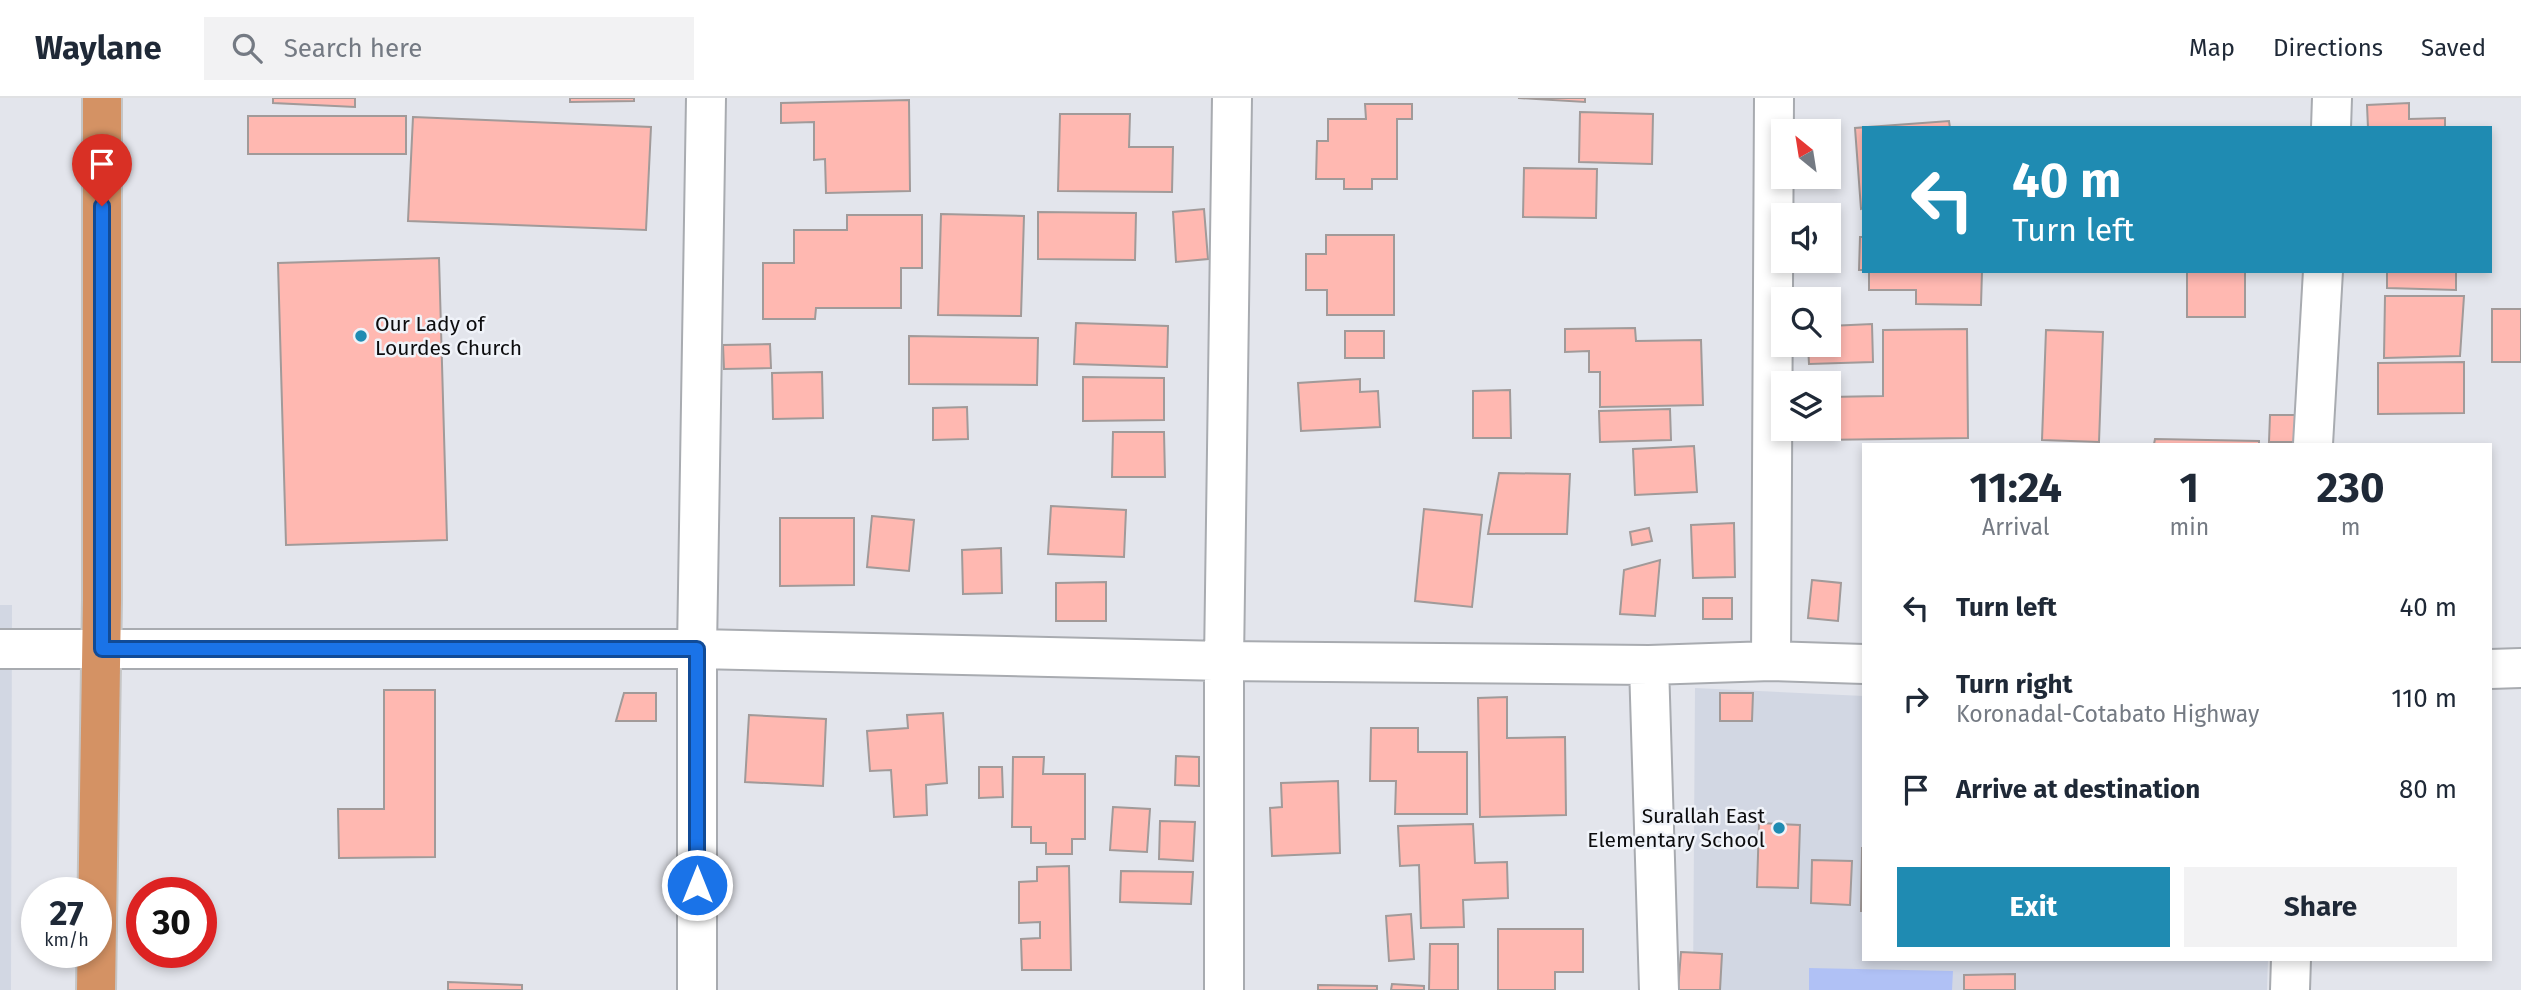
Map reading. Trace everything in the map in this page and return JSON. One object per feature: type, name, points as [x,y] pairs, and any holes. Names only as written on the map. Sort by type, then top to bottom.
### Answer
[{"type":"highway","points":[[96,990],[102,649],[103,98]]},
{"type":"street","points":[[696,990],[697,649],[706,98]]},
{"type":"street","points":[[1224,990],[1224,661],[1232,98]]},
{"type":"street","points":[[1771,661],[1774,98]]},
{"type":"street","points":[[2331,126],[2332,98]]},
{"type":"street","points":[[2313,443],[2323,273]]},
{"type":"street","points":[[0,649],[697,649],[1224,661],[1649,665],[1771,661],[1862,664]]},
{"type":"street","points":[[1649,665],[1659,990]]},
{"type":"street","points":[[2492,669],[2521,668]]},
{"type":"street","points":[[2290,990],[2291,961]]},
{"type":"shaded area","points":[[0,605],[12,605],[11,990],[0,990]]},
{"type":"shaded area","name":"Surallah East Elementary School","points":[[1695,688],[1862,696],[1862,961],[2268,961],[2267,990],[1693,990]]},
{"type":"shaded area","points":[[1809,968],[1953,971],[1952,990],[1809,990]]},
{"type":"building","points":[[273,98],[355,98],[355,107],[273,103]]},
{"type":"building","points":[[570,98],[634,98],[634,101],[570,102]]},
{"type":"building","points":[[1518,98],[1585,98],[1585,102]]},
{"type":"building","points":[[909,100],[910,191],[826,193],[825,159],[814,160],[814,122],[781,123],[781,103]]},
{"type":"building","points":[[2409,103],[2409,119],[2445,118],[2445,126],[2368,126],[2367,105]]},
{"type":"building","points":[[1365,104],[1412,104],[1412,119],[1397,119],[1397,179],[1372,179],[1372,189],[1344,189],[1344,179],[1316,179],[1317,141],[1328,141],[1328,119],[1366,119]]},
{"type":"building","points":[[1580,112],[1653,114],[1652,164],[1579,162]]},
{"type":"building","points":[[1060,114],[1130,114],[1129,147],[1173,147],[1172,192],[1058,191]]},
{"type":"building","points":[[248,116],[406,116],[406,154],[248,154]]},
{"type":"building","points":[[413,117],[651,127],[646,230],[408,221]]},
{"type":"building","points":[[1949,121],[1950,126],[1882,126]]},
{"type":"building","points":[[1862,127],[1861,209],[1855,128]]},
{"type":"building","points":[[1524,168],[1597,169],[1596,218],[1523,217]]},
{"type":"building","points":[[1204,209],[1208,259],[1176,262],[1173,212]]},
{"type":"building","points":[[1038,212],[1136,213],[1135,260],[1038,259]]},
{"type":"building","points":[[941,214],[1024,216],[1021,316],[938,315]]},
{"type":"building","points":[[847,215],[922,215],[922,268],[901,268],[901,308],[816,308],[815,319],[763,319],[763,263],[794,263],[794,230],[847,230]]},
{"type":"building","points":[[1326,235],[1394,235],[1394,315],[1327,315],[1327,290],[1306,290],[1306,254],[1326,254]]},
{"type":"building","points":[[1860,237],[1862,237],[1862,270],[1859,270]]},
{"type":"building","name":"Our Lady of Lourdes Church","points":[[439,258],[447,540],[286,545],[278,263]]},
{"type":"building","points":[[1869,273],[1982,273],[1981,305],[1916,304],[1916,290],[1869,290]]},
{"type":"building","points":[[2187,273],[2245,273],[2245,317],[2187,317]]},
{"type":"building","points":[[2387,273],[2456,273],[2456,290],[2387,288]]},
{"type":"building","points":[[2385,296],[2464,296],[2460,356],[2384,358]]},
{"type":"building","points":[[2492,309],[2521,309],[2521,362],[2492,362]]},
{"type":"building","points":[[1076,323],[1168,326],[1167,367],[1074,364]]},
{"type":"building","points":[[1872,324],[1873,362],[1809,364],[1809,357],[1841,357],[1841,325]]},
{"type":"building","points":[[1635,328],[1636,341],[1701,340],[1703,405],[1600,407],[1600,372],[1589,372],[1589,351],[1565,352],[1565,329]]},
{"type":"building","points":[[1967,329],[1968,438],[1841,440],[1841,397],[1883,396],[1883,330]]},
{"type":"building","points":[[2046,330],[2103,332],[2099,442],[2042,440]]},
{"type":"building","points":[[1345,331],[1384,331],[1384,358],[1345,358]]},
{"type":"building","points":[[909,336],[1038,338],[1037,385],[909,384]]},
{"type":"building","points":[[770,344],[771,368],[724,369],[723,345]]},
{"type":"building","points":[[2464,362],[2464,413],[2378,414],[2378,363]]},
{"type":"building","points":[[822,372],[823,418],[773,419],[772,373]]},
{"type":"building","points":[[1083,377],[1164,378],[1164,420],[1083,421]]},
{"type":"building","points":[[1360,379],[1360,392],[1378,391],[1380,427],[1301,431],[1298,383]]},
{"type":"building","points":[[1510,390],[1511,438],[1473,438],[1473,391]]},
{"type":"building","points":[[967,407],[968,439],[933,440],[933,408]]},
{"type":"building","points":[[1670,409],[1671,440],[1600,442],[1599,411]]},
{"type":"building","points":[[2270,415],[2296,415],[2295,442],[2269,442]]},
{"type":"building","points":[[1113,432],[1164,432],[1165,477],[1112,477]]},
{"type":"building","points":[[2155,439],[2259,441],[2259,443],[2154,443]]},
{"type":"building","points":[[1694,446],[1697,492],[1635,495],[1633,449]]},
{"type":"building","points":[[1499,473],[1570,474],[1567,534],[1488,534]]},
{"type":"building","points":[[1051,506],[1126,510],[1124,557],[1048,554]]},
{"type":"building","points":[[1424,509],[1482,515],[1472,607],[1415,601]]},
{"type":"building","points":[[872,516],[914,520],[909,571],[867,567]]},
{"type":"building","points":[[780,518],[854,518],[854,585],[780,586]]},
{"type":"building","points":[[1734,523],[1735,577],[1693,578],[1691,525]]},
{"type":"building","points":[[1649,528],[1652,541],[1632,545],[1630,532]]},
{"type":"building","points":[[1001,548],[1002,593],[963,594],[962,550]]},
{"type":"building","points":[[1660,560],[1655,616],[1620,614],[1624,570]]},
{"type":"building","points":[[1812,580],[1841,583],[1838,621],[1808,618]]},
{"type":"building","points":[[1106,582],[1106,621],[1056,621],[1056,583]]},
{"type":"building","points":[[1703,598],[1732,598],[1732,619],[1703,619]]},
{"type":"building","points":[[384,690],[435,690],[435,857],[339,858],[338,809],[384,809]]},
{"type":"building","points":[[624,693],[656,693],[656,721],[616,721]]},
{"type":"building","points":[[1720,693],[1753,693],[1752,721],[1720,721]]},
{"type":"building","points":[[1507,697],[1507,738],[1565,737],[1566,815],[1480,817],[1478,698]]},
{"type":"building","points":[[943,713],[947,783],[926,785],[927,815],[894,817],[891,770],[870,771],[867,731],[908,728],[907,715]]},
{"type":"building","points":[[749,715],[826,719],[823,786],[745,782]]},
{"type":"building","points":[[1371,728],[1418,728],[1418,752],[1467,752],[1467,814],[1395,814],[1396,781],[1370,781]]},
{"type":"building","points":[[1176,756],[1199,757],[1199,786],[1175,785]]},
{"type":"building","points":[[1013,757],[1044,757],[1043,774],[1085,774],[1085,839],[1072,839],[1072,854],[1046,854],[1046,843],[1031,843],[1031,827],[1012,827]]},
{"type":"building","points":[[979,767],[1002,767],[1003,797],[979,798]]},
{"type":"building","points":[[1338,781],[1340,853],[1272,856],[1270,808],[1282,807],[1281,783]]},
{"type":"building","points":[[1113,807],[1150,809],[1147,852],[1110,850]]},
{"type":"building","points":[[1160,821],[1195,822],[1193,861],[1159,859]]},
{"type":"building","points":[[1759,823],[1800,825],[1798,888],[1757,887]]},
{"type":"building","points":[[1473,824],[1475,863],[1507,862],[1508,898],[1463,900],[1464,927],[1421,928],[1419,865],[1400,866],[1398,826]]},
{"type":"building","points":[[1862,848],[1862,911],[1861,911]]},
{"type":"building","points":[[1812,860],[1852,861],[1850,905],[1811,903]]},
{"type":"building","points":[[1069,866],[1071,970],[1022,970],[1021,939],[1040,938],[1040,922],[1019,923],[1019,882],[1037,881],[1037,867]]},
{"type":"building","points":[[1121,871],[1193,872],[1191,904],[1120,902]]},
{"type":"building","points":[[1411,914],[1414,959],[1389,961],[1386,916]]},
{"type":"building","points":[[1498,929],[1583,929],[1583,972],[1555,972],[1555,990],[1498,990]]},
{"type":"building","points":[[1430,944],[1458,944],[1458,990],[1429,990]]},
{"type":"building","points":[[1681,952],[1722,954],[1720,990],[1678,990]]},
{"type":"building","points":[[2015,974],[2015,990],[1964,990],[1964,975]]},
{"type":"building","points":[[448,982],[522,985],[522,990],[448,990]]},
{"type":"building","points":[[1392,984],[1424,986],[1424,990],[1391,990]]},
{"type":"building","points":[[1318,985],[1377,986],[1377,990],[1318,990]]},
{"type":"place","name":"Our Lady of Lourdes Church","points":[[361,336]]},
{"type":"place","name":"Surallah East Elementary School","points":[[1779,828]]},
{"type":"route","points":[[102,206],[102,649],[697,649],[697,885]]}]
